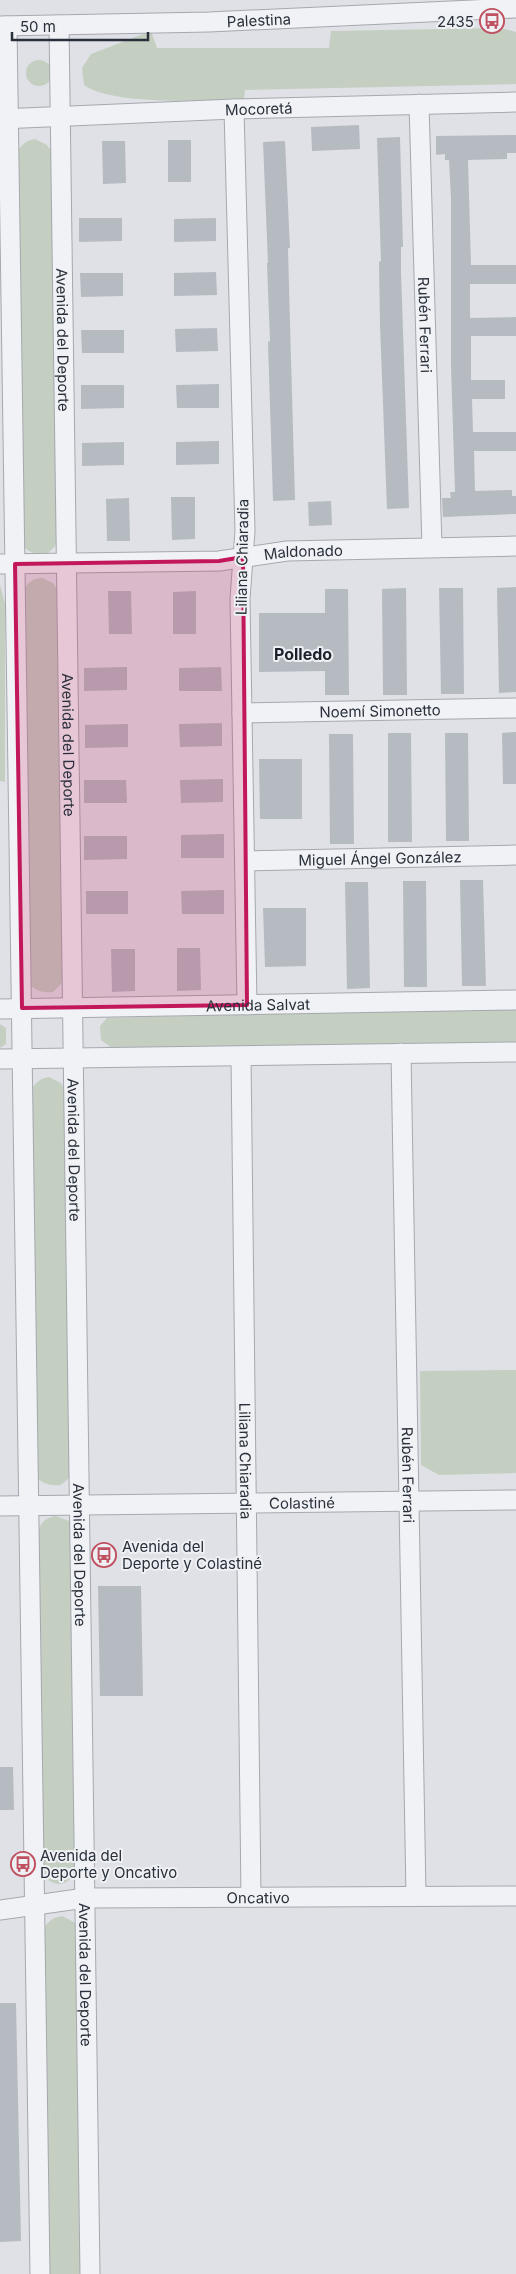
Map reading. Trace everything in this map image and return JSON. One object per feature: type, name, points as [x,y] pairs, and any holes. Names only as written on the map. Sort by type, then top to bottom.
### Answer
[{"type":"street","name":"Palestina","points":[[4,26],[209,22],[516,8]]},
{"type":"street","name":"Avenida del Deporte","points":[[59,25],[90,2274]]},
{"type":"street","points":[[4,26],[8,564],[22,1008],[40,2274]]},
{"type":"street","name":"Mocoretá","points":[[4,119],[234,109],[516,102]]},
{"type":"street","name":"Rubén Ferrari","points":[[420,104],[432,547]]},
{"type":"street","name":"Liliana Chiaradia","points":[[234,109],[245,531],[240,599],[247,1004]]},
{"type":"street","name":"Maldonado","points":[[8,564],[220,561],[287,550],[516,546]]},
{"type":"street","name":"Noemí Simonetto","points":[[242,713],[516,708]]},
{"type":"street","name":"Miguel Ángel González","points":[[245,861],[516,855]]},
{"type":"street","name":"Avenida Salvat","points":[[0,1009],[516,1000]]},
{"type":"street","points":[[0,1059],[516,1052]]},
{"type":"street","name":"Rubén Ferrari","points":[[401,1053],[416,1896]]},
{"type":"street","name":"Liliana Chiaradia","points":[[241,1056],[251,1897]]},
{"type":"street","name":"Colastiné","points":[[0,1506],[516,1500]]},
{"type":"street","name":"Oncativo","points":[[0,1910],[85,1898],[516,1896]]},
{"type":"highlighted area","points":[[243,557],[247,1005],[22,1008],[15,564],[219,561]]},
{"type":"green space","points":[[501,28],[516,32],[516,84],[245,90],[244,100],[184,101],[137,99],[98,92],[84,85],[82,68],[91,54],[151,31],[157,48],[329,48],[331,31]]},
{"type":"green space","points":[[39,60],[48,64],[52,73],[48,82],[39,86],[30,82],[26,73],[30,64]]},
{"type":"green space","points":[[35,139],[47,145],[52,152],[58,534],[55,546],[47,554],[36,554],[27,550],[21,544],[15,157],[23,145]]},
{"type":"green space","points":[[42,578],[53,583],[58,591],[65,972],[61,984],[53,992],[42,992],[33,988],[27,982],[22,595],[29,583]]},
{"type":"green space","points":[[0,585],[5,604],[5,782],[0,781]]},
{"type":"green space","points":[[516,1008],[516,1044],[112,1048],[101,1040],[100,1026],[107,1018]]},
{"type":"green space","points":[[0,1024],[6,1028],[6,1044],[0,1048]]},
{"type":"green space","points":[[49,1077],[61,1083],[66,1091],[72,1466],[69,1478],[61,1485],[44,1483],[35,1476],[30,1095],[36,1083]]},
{"type":"green space","points":[[516,1370],[516,1473],[439,1475],[421,1465],[420,1371]]},
{"type":"green space","points":[[56,1516],[69,1521],[73,1529],[76,1865],[71,1878],[62,1884],[52,1882],[41,1873],[37,1533],[44,1521]]},
{"type":"green space","points":[[62,1916],[74,1922],[79,1930],[84,2274],[47,2274],[42,1934],[49,1922],[54,1918]]},
{"type":"building","points":[[359,125],[360,149],[312,151],[311,127]]},
{"type":"building","points":[[516,135],[516,153],[507,153],[507,159],[468,160],[471,265],[516,265],[516,284],[470,284],[470,318],[516,317],[516,336],[471,336],[471,380],[505,380],[505,399],[472,399],[473,432],[516,432],[516,451],[474,451],[475,491],[512,490],[512,496],[516,496],[516,514],[443,517],[442,498],[451,498],[450,492],[455,492],[451,366],[451,199],[449,160],[445,160],[445,154],[436,155],[436,136]]},
{"type":"building","points":[[400,137],[403,247],[401,247],[401,272],[409,508],[387,509],[380,325],[379,262],[381,261],[377,138]]},
{"type":"building","points":[[168,140],[191,140],[191,182],[168,182]]},
{"type":"building","points":[[102,141],[125,141],[126,183],[103,184]]},
{"type":"building","points":[[285,141],[290,248],[288,248],[295,500],[273,501],[268,342],[270,341],[268,263],[263,142]]},
{"type":"building","points":[[79,218],[122,218],[122,241],[79,242]]},
{"type":"building","points":[[216,218],[216,241],[174,242],[174,219]]},
{"type":"building","points":[[216,272],[217,295],[174,296],[174,273]]},
{"type":"building","points":[[80,273],[123,273],[123,296],[81,297]]},
{"type":"building","points":[[217,328],[218,351],[176,352],[175,329]]},
{"type":"building","points":[[81,330],[124,330],[124,353],[82,353]]},
{"type":"building","points":[[219,384],[219,408],[177,408],[176,385]]},
{"type":"building","points":[[81,385],[124,385],[124,408],[81,409]]},
{"type":"building","points":[[219,441],[219,464],[176,465],[176,442]]},
{"type":"building","points":[[124,442],[124,465],[82,466],[82,443]]},
{"type":"building","points":[[171,497],[195,497],[195,539],[172,540]]},
{"type":"building","points":[[129,498],[130,541],[107,541],[106,499]]},
{"type":"building","points":[[331,501],[332,525],[309,526],[308,502]]},
{"type":"building","points":[[516,587],[516,692],[499,693],[497,588]]},
{"type":"building","points":[[406,588],[407,695],[383,695],[382,589]]},
{"type":"building","points":[[439,588],[463,588],[464,694],[441,694]]},
{"type":"building","points":[[325,589],[348,589],[349,695],[325,695],[325,671],[259,672],[259,613],[325,613]]},
{"type":"building","points":[[108,591],[131,591],[132,634],[109,634]]},
{"type":"building","points":[[196,591],[196,634],[173,634],[173,592]]},
{"type":"building","points":[[127,667],[127,690],[84,691],[84,668]]},
{"type":"building","points":[[221,667],[222,691],[179,691],[179,668]]},
{"type":"building","points":[[222,723],[222,746],[180,747],[179,724]]},
{"type":"building","points":[[128,724],[128,747],[85,748],[85,725]]},
{"type":"building","points":[[516,732],[516,784],[503,784],[502,733]]},
{"type":"building","points":[[388,733],[411,733],[412,842],[388,842]]},
{"type":"building","points":[[445,733],[468,733],[469,841],[446,841]]},
{"type":"building","points":[[329,734],[353,734],[354,844],[330,844]]},
{"type":"building","points":[[259,759],[302,759],[302,819],[260,819]]},
{"type":"building","points":[[223,779],[223,802],[181,803],[180,780]]},
{"type":"building","points":[[84,780],[126,780],[127,803],[84,803]]},
{"type":"building","points":[[224,834],[224,858],[181,858],[181,835]]},
{"type":"building","points":[[84,836],[127,836],[127,859],[84,860]]},
{"type":"building","points":[[460,880],[483,880],[486,986],[462,986]]},
{"type":"building","points":[[403,881],[426,881],[427,987],[404,987]]},
{"type":"building","points":[[345,882],[368,882],[370,988],[347,989]]},
{"type":"building","points":[[224,890],[224,914],[182,914],[181,891]]},
{"type":"building","points":[[86,891],[128,891],[128,914],[86,914]]},
{"type":"building","points":[[263,908],[306,908],[306,966],[265,967]]},
{"type":"building","points":[[177,948],[200,948],[201,990],[177,991]]},
{"type":"building","points":[[111,949],[135,949],[135,991],[112,992]]},
{"type":"building","points":[[98,1586],[141,1586],[143,1696],[100,1696]]},
{"type":"building","points":[[0,1767],[13,1767],[14,1810],[0,1810]]},
{"type":"building","points":[[0,2003],[16,2003],[21,2241],[0,2242]]},
{"type":"place","name":"2435","points":[[492,21]]},
{"type":"place","name":"Avenida del Deporte y Colastiné","points":[[104,1555]]},
{"type":"place","name":"Avenida del Deporte y Oncativo","points":[[23,1864]]},
{"type":"district","name":"Polledo","points":[[303,654]]}]
